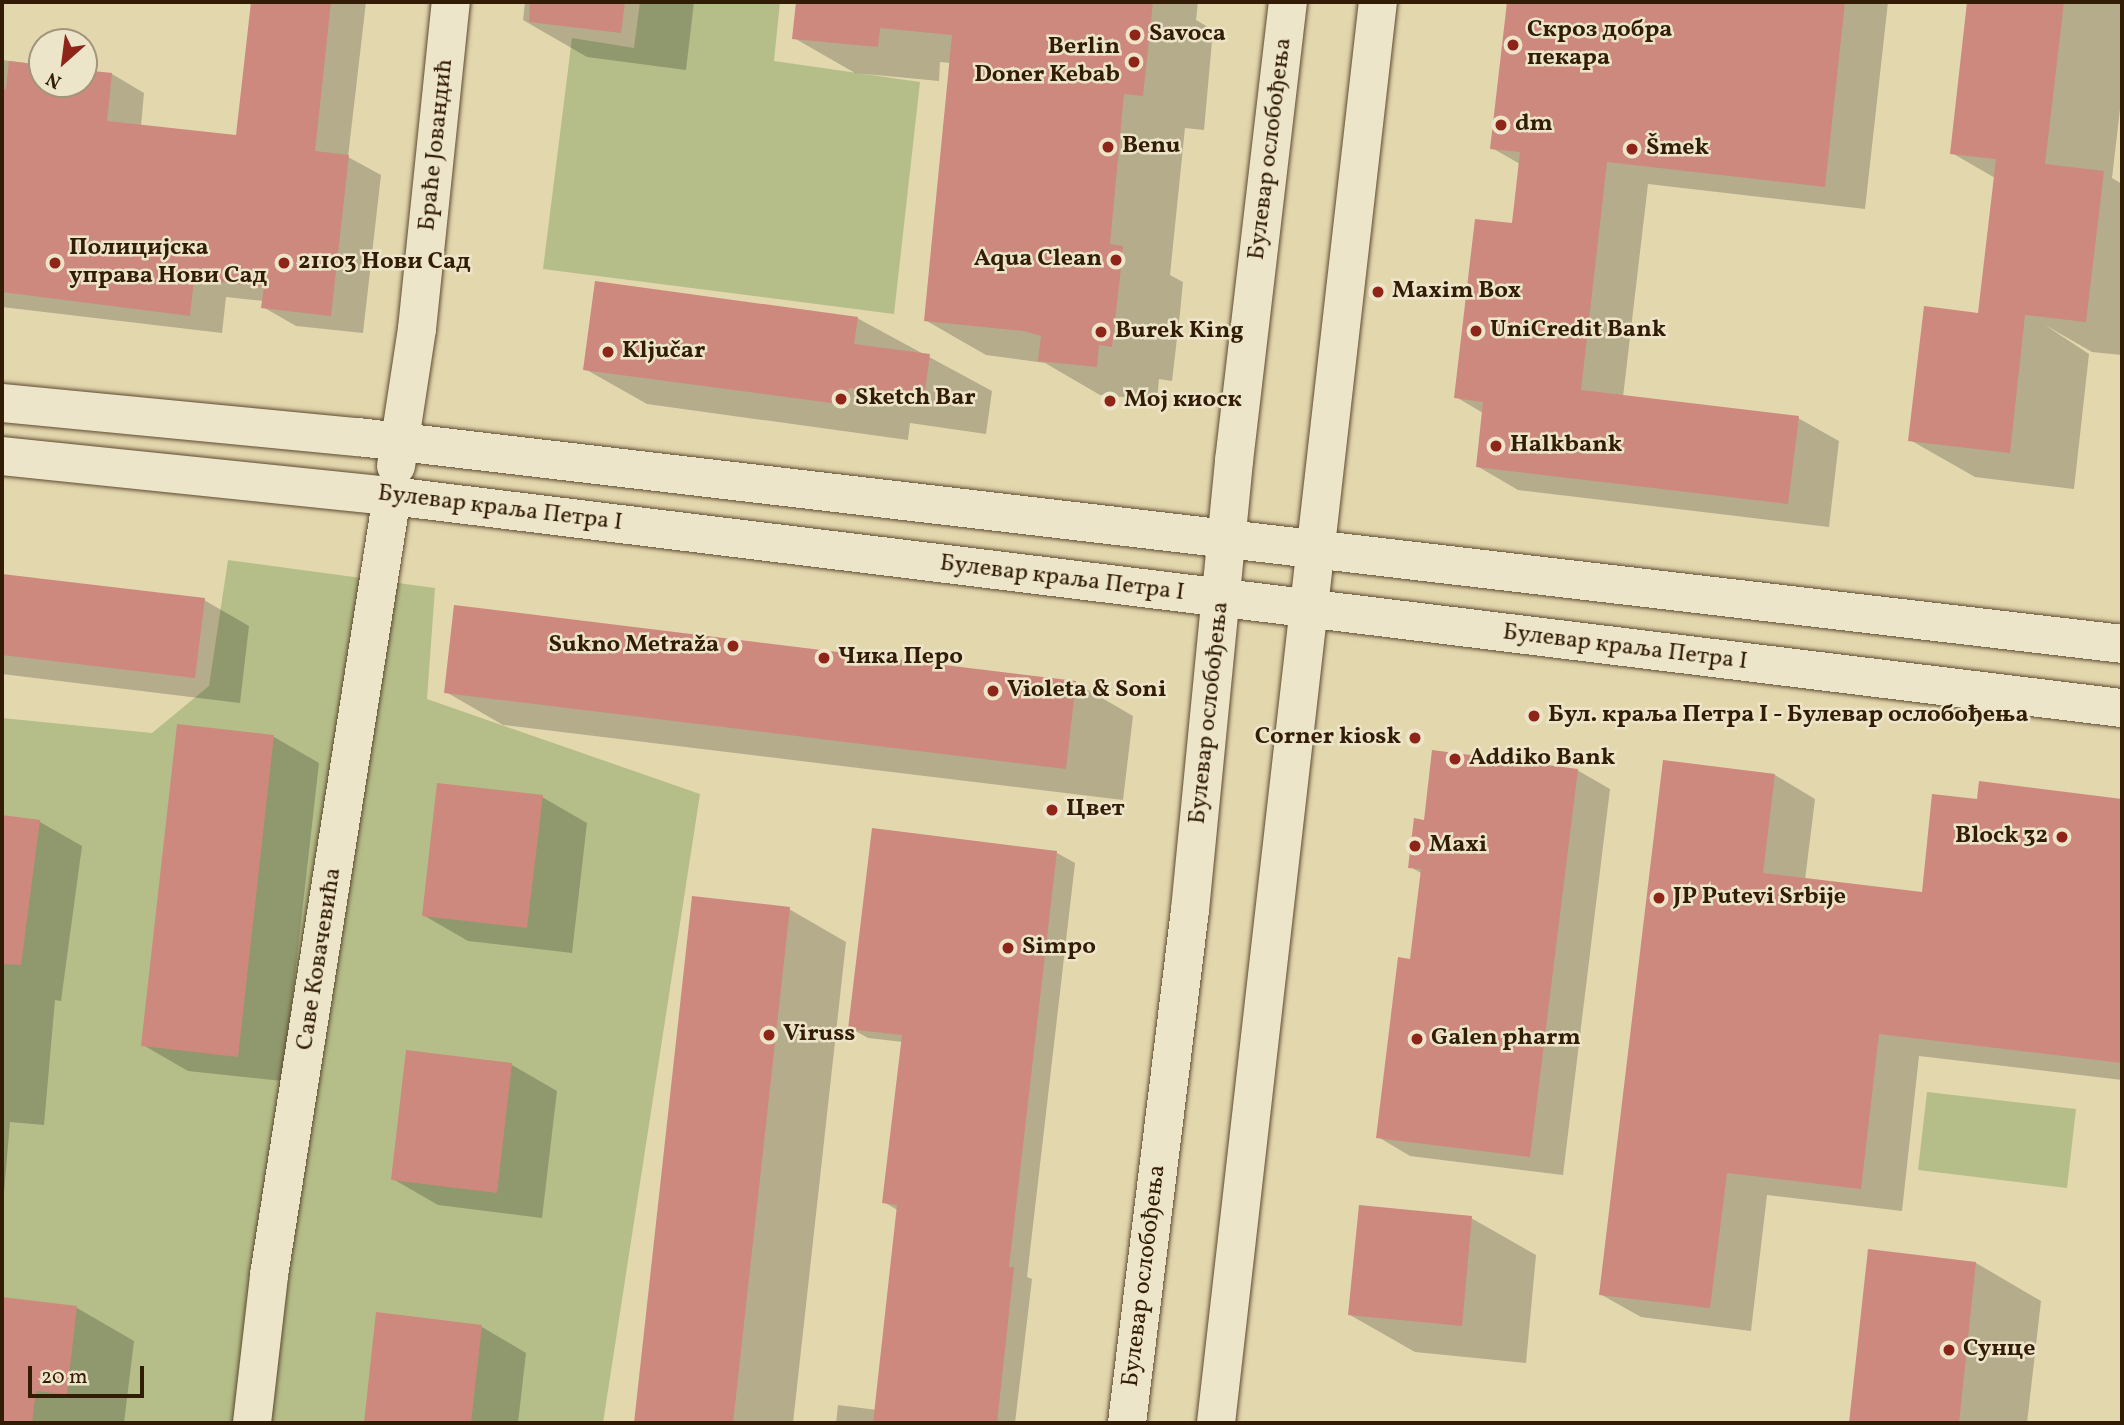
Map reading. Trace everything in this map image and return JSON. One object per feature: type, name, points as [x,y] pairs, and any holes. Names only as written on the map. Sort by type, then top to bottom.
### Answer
[{"type":"street","name":"Браће Јовандић","points":[[392,496],[417,329],[451,2]]},
{"type":"street","name":"Булевар ослобођења","points":[[1127,1423],[1190,910],[1227,539],[1288,2]]},
{"type":"street","points":[[1216,1423],[1378,2]]},
{"type":"street","points":[[2,403],[400,442],[2122,644]]},
{"type":"street","name":"Булевар краља Петра I","points":[[2,456],[392,496],[2122,708]]},
{"type":"street","name":"Саве Ковачевића","points":[[252,1423],[269,1275],[392,496]]},
{"type":"green space","points":[[640,2],[780,2],[774,61],[920,82],[894,314],[543,269],[572,38],[634,48]]},
{"type":"green space","points":[[228,560],[435,588],[427,699],[700,794],[603,1423],[2,1423],[2,718],[152,733],[209,686]]},
{"type":"green space","points":[[1927,1092],[2076,1109],[2067,1188],[1918,1170]]},
{"type":"building","points":[[251,2],[331,2],[315,151],[349,155],[331,316],[261,308],[264,287],[194,279],[190,316],[2,292],[2,89],[6,89],[9,61],[28,63],[28,98],[98,98],[98,72],[112,73],[107,121],[236,135]]},
{"type":"building","points":[[530,2],[625,2],[621,33],[529,22]]},
{"type":"building","points":[[796,2],[1153,2],[1143,96],[1124,94],[1110,244],[1123,246],[1120,277],[1112,347],[1099,345],[1097,367],[1038,361],[1041,336],[1024,331],[924,321],[952,35],[880,28],[878,47],[792,39]]},
{"type":"building","points":[[1507,2],[1845,2],[1825,187],[1607,162],[1581,390],[1799,416],[1788,504],[1476,467],[1483,402],[1454,398],[1475,219],[1512,223],[1520,152],[1490,149]]},
{"type":"building","points":[[1967,2],[2064,2],[2045,164],[2104,171],[2086,322],[2025,315],[2010,453],[1908,441],[1924,306],[1978,313],[1996,159],[1950,154]]},
{"type":"building","points":[[595,281],[858,317],[854,344],[930,354],[924,399],[849,388],[846,405],[583,370]]},
{"type":"building","points":[[2,574],[205,598],[195,678],[2,655]]},
{"type":"building","points":[[454,605],[1076,681],[1066,769],[444,693]]},
{"type":"building","points":[[177,724],[274,735],[238,1057],[141,1046]]},
{"type":"building","points":[[1432,750],[1578,769],[1530,1157],[1376,1138],[1398,957],[1410,959],[1421,869],[1408,868],[1414,818],[1424,820]]},
{"type":"building","points":[[1663,760],[1775,774],[1763,873],[1922,892],[1932,794],[1977,799],[1979,781],[2122,799],[2122,1063],[1879,1034],[1861,1189],[1727,1173],[1710,1308],[1599,1295]]},
{"type":"building","points":[[437,783],[543,795],[527,928],[422,916]]},
{"type":"building","points":[[2,815],[40,820],[21,965],[2,964]]},
{"type":"building","points":[[872,828],[1057,851],[1009,1267],[1014,1267],[997,1423],[873,1423],[897,1205],[882,1203],[902,1035],[848,1029]]},
{"type":"building","points":[[692,896],[790,907],[733,1423],[634,1423]]},
{"type":"building","points":[[406,1050],[512,1063],[497,1193],[391,1180]]},
{"type":"building","points":[[1359,1205],[1472,1216],[1462,1326],[1348,1315]]},
{"type":"building","points":[[1868,1249],[1976,1262],[1959,1423],[1849,1423]]},
{"type":"building","points":[[2,1297],[77,1306],[67,1394],[36,1391],[32,1423],[2,1423]]},
{"type":"building","points":[[376,1312],[482,1325],[471,1423],[364,1423]]},
{"type":"place","name":"Savoca","points":[[1135,35]]},
{"type":"place","name":"Скроз добра пекара","points":[[1513,45]]},
{"type":"place","name":"Berlin Doner Kebab","points":[[1134,62]]},
{"type":"place","name":"dm","points":[[1501,125]]},
{"type":"place","name":"Benu","points":[[1108,147]]},
{"type":"place","name":"Šmek","points":[[1632,149]]},
{"type":"place","name":"Aqua Clean","points":[[1116,260]]},
{"type":"place","name":"Полицијска управа Нови Сад","points":[[55,263]]},
{"type":"place","name":"21103 Нови Сад","points":[[284,263]]},
{"type":"place","name":"Maxim Box","points":[[1378,292]]},
{"type":"place","name":"UniCredit Bank","points":[[1476,331]]},
{"type":"place","name":"Burek King","points":[[1101,332]]},
{"type":"place","name":"Ključar","points":[[608,352]]},
{"type":"place","name":"Sketch Bar","points":[[841,399]]},
{"type":"place","name":"Мој киоск","points":[[1110,401]]},
{"type":"place","name":"Halkbank","points":[[1496,446]]},
{"type":"place","name":"Sukno Metraža","points":[[733,646]]},
{"type":"place","name":"Чика Перо","points":[[824,658]]},
{"type":"place","name":"Violeta & Soni","points":[[993,691]]},
{"type":"place","name":"Бул. краља Петра I - Булевар ослобођења","points":[[1534,716]]},
{"type":"place","name":"Corner kiosk","points":[[1415,738]]},
{"type":"place","name":"Addiko Bank","points":[[1455,759]]},
{"type":"place","name":"Цвет","points":[[1052,810]]},
{"type":"place","name":"Block 32","points":[[2062,837]]},
{"type":"place","name":"Maxi","points":[[1415,846]]},
{"type":"place","name":"JP Putevi Srbije","points":[[1659,898]]},
{"type":"place","name":"Simpo","points":[[1008,948]]},
{"type":"place","name":"Viruss","points":[[769,1035]]},
{"type":"place","name":"Galen pharm","points":[[1417,1039]]},
{"type":"place","name":"Сунце","points":[[1949,1350]]}]
